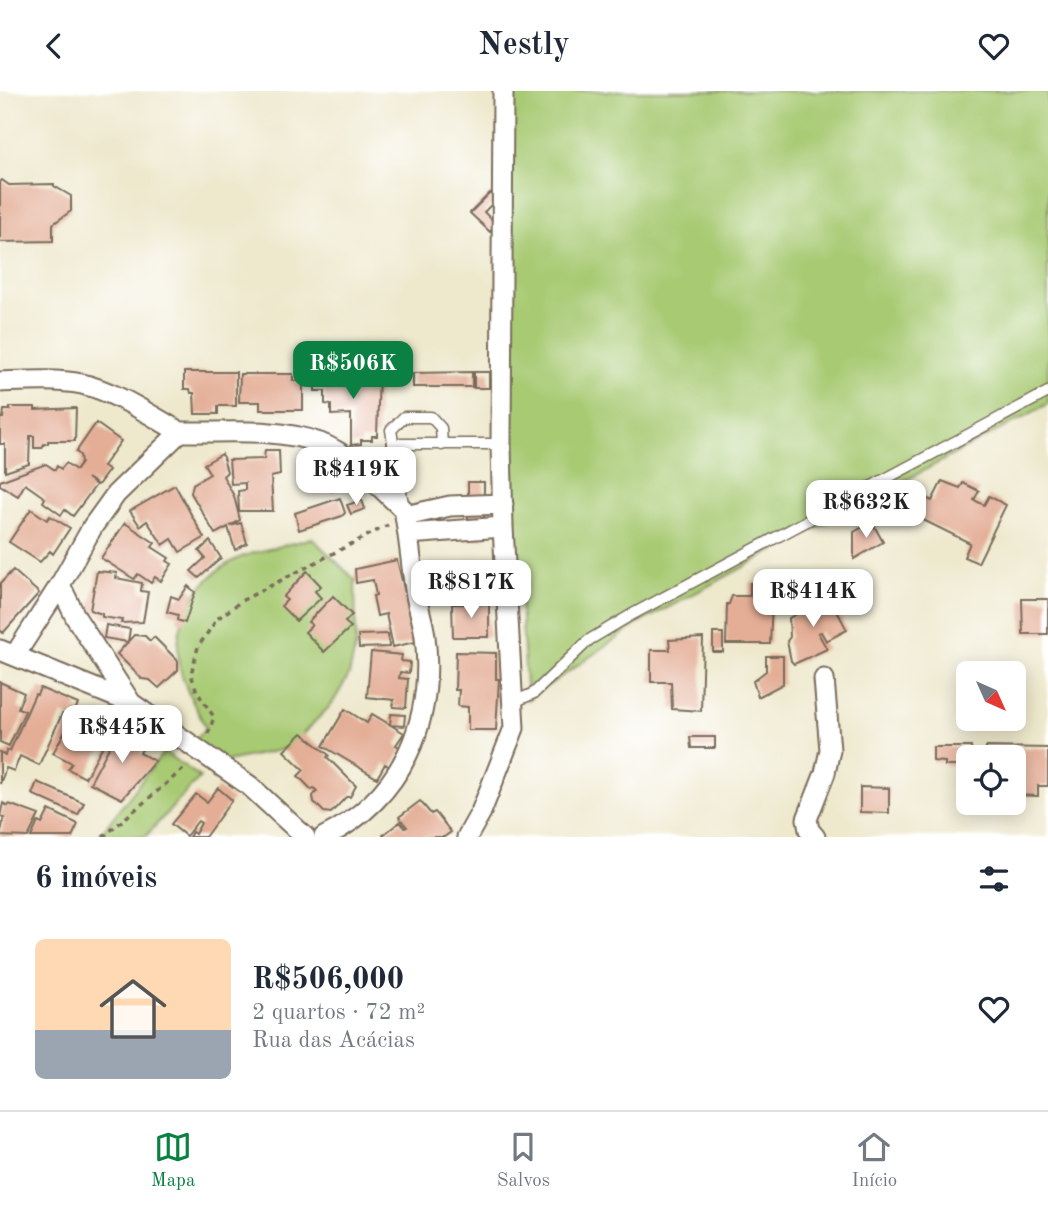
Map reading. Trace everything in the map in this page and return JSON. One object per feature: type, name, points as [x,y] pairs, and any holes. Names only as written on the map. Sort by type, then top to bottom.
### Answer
[{"type":"street","points":[[467,837],[481,812],[514,728],[501,444],[503,91]]},
{"type":"street","points":[[0,382],[53,381],[83,384],[140,409],[180,432],[264,433],[319,443],[357,467],[406,520],[425,638],[426,677],[421,715],[412,744],[389,788],[361,815],[324,837]]},
{"type":"street","points":[[180,432],[116,493],[76,553],[61,585],[8,652],[131,703],[203,752],[266,800],[305,837]]},
{"type":"street","points":[[406,520],[450,506],[503,504]]},
{"type":"street","points":[[406,520],[503,527]]},
{"type":"street","points":[[61,585],[76,618],[131,703]]},
{"type":"street","points":[[815,837],[809,829],[807,819],[831,750],[824,679]]},
{"type":"lane","points":[[514,702],[534,693],[589,640],[631,615],[1048,392]]},
{"type":"lane","points":[[406,520],[391,430],[404,417],[431,417],[441,428],[442,445]]},
{"type":"lane","points":[[392,444],[501,444]]},
{"type":"path","points":[[103,837],[203,752],[214,716],[197,692],[191,674],[198,647],[217,619],[243,600],[406,520]]},
{"type":"green space","points":[[508,91],[1048,91],[1048,404],[639,623],[527,700],[511,447]]},
{"type":"green space","points":[[312,538],[355,580],[356,644],[349,675],[332,704],[289,748],[213,764],[188,746],[206,728],[187,690],[180,665],[178,646],[186,611],[208,580],[239,558]]},
{"type":"green space","points":[[164,752],[200,777],[145,837],[98,837]]},
{"type":"building","points":[[2,180],[9,185],[54,184],[71,196],[71,211],[53,224],[53,241],[0,242]]},
{"type":"building","points":[[490,193],[496,200],[484,212],[496,224],[490,232],[470,213]]},
{"type":"building","points":[[184,372],[236,372],[236,406],[218,406],[218,414],[195,414],[194,393],[191,393],[190,389],[184,389]]},
{"type":"building","points":[[315,372],[325,373],[325,378],[353,373],[379,373],[377,436],[372,436],[372,440],[361,440],[361,444],[351,445],[351,414],[331,415],[331,405],[325,404],[325,391],[315,391]]},
{"type":"building","points":[[472,372],[472,387],[413,387],[413,373]]},
{"type":"building","points":[[474,372],[489,372],[489,388],[474,388]]},
{"type":"building","points":[[240,374],[293,374],[293,381],[303,381],[303,410],[260,410],[260,402],[239,402]]},
{"type":"building","points":[[10,407],[35,407],[35,410],[76,408],[75,441],[48,441],[42,448],[34,448],[34,436],[30,436],[29,464],[5,472],[5,444],[0,444],[0,418],[3,418],[4,410],[10,410]]},
{"type":"building","points":[[96,423],[121,441],[103,466],[109,470],[98,485],[87,478],[96,485],[73,516],[65,510],[61,515],[43,502],[45,498],[25,484],[18,496],[0,485],[0,481],[46,464],[55,470],[57,466],[61,469],[66,463],[76,470],[81,463],[80,455],[76,452]]},
{"type":"building","points":[[265,450],[279,450],[280,475],[271,477],[273,511],[239,511],[238,491],[245,490],[245,483],[231,484],[229,460],[264,459]]},
{"type":"building","points":[[222,454],[227,472],[223,476],[234,496],[240,520],[230,526],[241,523],[247,543],[235,550],[228,527],[215,534],[191,493],[193,484],[210,474],[204,464]]},
{"type":"building","points":[[317,462],[340,474],[332,491],[308,479]]},
{"type":"building","points":[[942,481],[960,488],[963,483],[979,491],[974,500],[984,505],[989,496],[1006,505],[978,563],[964,557],[970,543],[911,514],[920,495],[932,501]]},
{"type":"building","points":[[468,482],[484,482],[484,539],[468,539]]},
{"type":"building","points":[[175,485],[204,538],[180,552],[172,539],[163,545],[147,521],[140,526],[130,511]]},
{"type":"building","points":[[340,498],[345,513],[342,516],[299,530],[295,513]]},
{"type":"building","points":[[362,500],[365,509],[351,514],[347,505]]},
{"type":"building","points":[[31,509],[47,520],[50,516],[70,528],[53,554],[50,551],[40,562],[9,542]]},
{"type":"building","points":[[872,522],[883,542],[854,559],[854,532]]},
{"type":"building","points":[[125,523],[155,543],[152,547],[169,558],[167,561],[172,564],[161,581],[155,577],[151,583],[138,574],[134,579],[101,558]]},
{"type":"building","points":[[210,541],[221,558],[199,578],[191,571],[205,558],[199,551]]},
{"type":"building","points":[[397,560],[415,642],[393,647],[386,614],[377,616],[373,580],[356,583],[355,569]]},
{"type":"building","points":[[13,570],[39,593],[3,633],[0,630],[0,584]]},
{"type":"building","points":[[97,571],[117,573],[116,578],[142,583],[141,591],[148,592],[143,622],[121,623],[122,620],[102,617],[102,614],[90,610]]},
{"type":"building","points":[[307,571],[321,586],[315,591],[321,598],[296,621],[281,606],[287,600],[283,597]]},
{"type":"building","points":[[750,583],[773,583],[770,644],[726,644],[727,604],[732,596],[750,596]]},
{"type":"building","points":[[188,586],[195,592],[185,623],[177,620],[178,615],[167,612],[171,596],[179,599]]},
{"type":"building","points":[[814,591],[824,610],[834,605],[847,630],[826,641],[821,632],[818,633],[827,649],[794,664],[787,641],[790,637],[789,618],[811,606],[805,596]]},
{"type":"building","points":[[333,596],[352,615],[345,622],[351,627],[324,652],[305,632],[312,625],[308,622]]},
{"type":"building","points":[[1022,599],[1048,599],[1048,634],[1023,634]]},
{"type":"building","points":[[452,604],[489,604],[489,637],[453,637]]},
{"type":"building","points":[[106,625],[130,629],[128,642],[104,638]]},
{"type":"building","points":[[713,633],[723,633],[723,652],[713,652]]},
{"type":"building","points":[[388,634],[389,647],[359,648],[358,635]]},
{"type":"building","points":[[134,635],[145,636],[150,641],[154,637],[178,661],[178,670],[159,688],[150,680],[142,679],[117,654]]},
{"type":"building","points":[[703,638],[701,711],[672,709],[671,682],[651,682],[651,650],[670,650],[669,640]]},
{"type":"building","points":[[371,652],[402,655],[401,661],[410,662],[409,673],[400,672],[399,678],[408,679],[406,708],[393,707],[394,700],[367,697]]},
{"type":"building","points":[[456,652],[496,653],[496,679],[499,679],[496,730],[468,730],[468,707],[458,706],[459,690],[455,690]]},
{"type":"building","points":[[766,656],[783,656],[783,684],[758,697],[753,681],[766,671]]},
{"type":"building","points":[[0,682],[24,693],[18,708],[25,711],[9,746],[0,742]]},
{"type":"building","points":[[40,688],[78,704],[71,718],[62,714],[39,765],[20,756],[14,771],[6,768],[0,784],[0,752],[5,755],[7,750],[10,751]]},
{"type":"building","points":[[345,709],[367,723],[372,714],[404,733],[396,745],[402,749],[391,768],[385,764],[377,778],[323,746]]},
{"type":"building","points":[[77,710],[94,719],[98,712],[116,722],[85,778],[68,769],[72,763],[53,753]]},
{"type":"building","points":[[391,714],[405,715],[404,726],[390,725]]},
{"type":"building","points":[[120,727],[146,741],[140,753],[155,761],[122,799],[90,783]]},
{"type":"building","points":[[302,733],[329,755],[327,757],[356,786],[350,797],[346,797],[331,813],[324,812],[314,802],[313,796],[317,791],[314,788],[312,790],[298,776],[304,770],[284,751]]},
{"type":"building","points":[[690,737],[715,737],[715,748],[691,748]]},
{"type":"building","points":[[933,747],[956,747],[956,766],[945,766],[945,762],[933,761]]},
{"type":"building","points":[[1026,748],[1048,748],[1048,786],[1038,786],[1038,796],[1026,796]]},
{"type":"building","points":[[37,782],[84,803],[78,815],[32,794]]},
{"type":"building","points":[[860,787],[889,788],[889,813],[860,812]]},
{"type":"building","points":[[218,788],[232,800],[205,837],[189,837],[192,832],[195,834],[201,823],[198,821],[186,836],[171,824],[196,794],[207,802]]},
{"type":"building","points":[[420,801],[431,814],[435,812],[451,832],[444,837],[384,837],[383,835],[400,822],[407,827],[399,817]]},
{"type":"building","points":[[3,803],[39,815],[28,837],[0,836],[4,818],[0,816]]},
{"type":"building","points":[[49,810],[78,824],[72,837],[31,837],[38,822],[42,824]]}]
